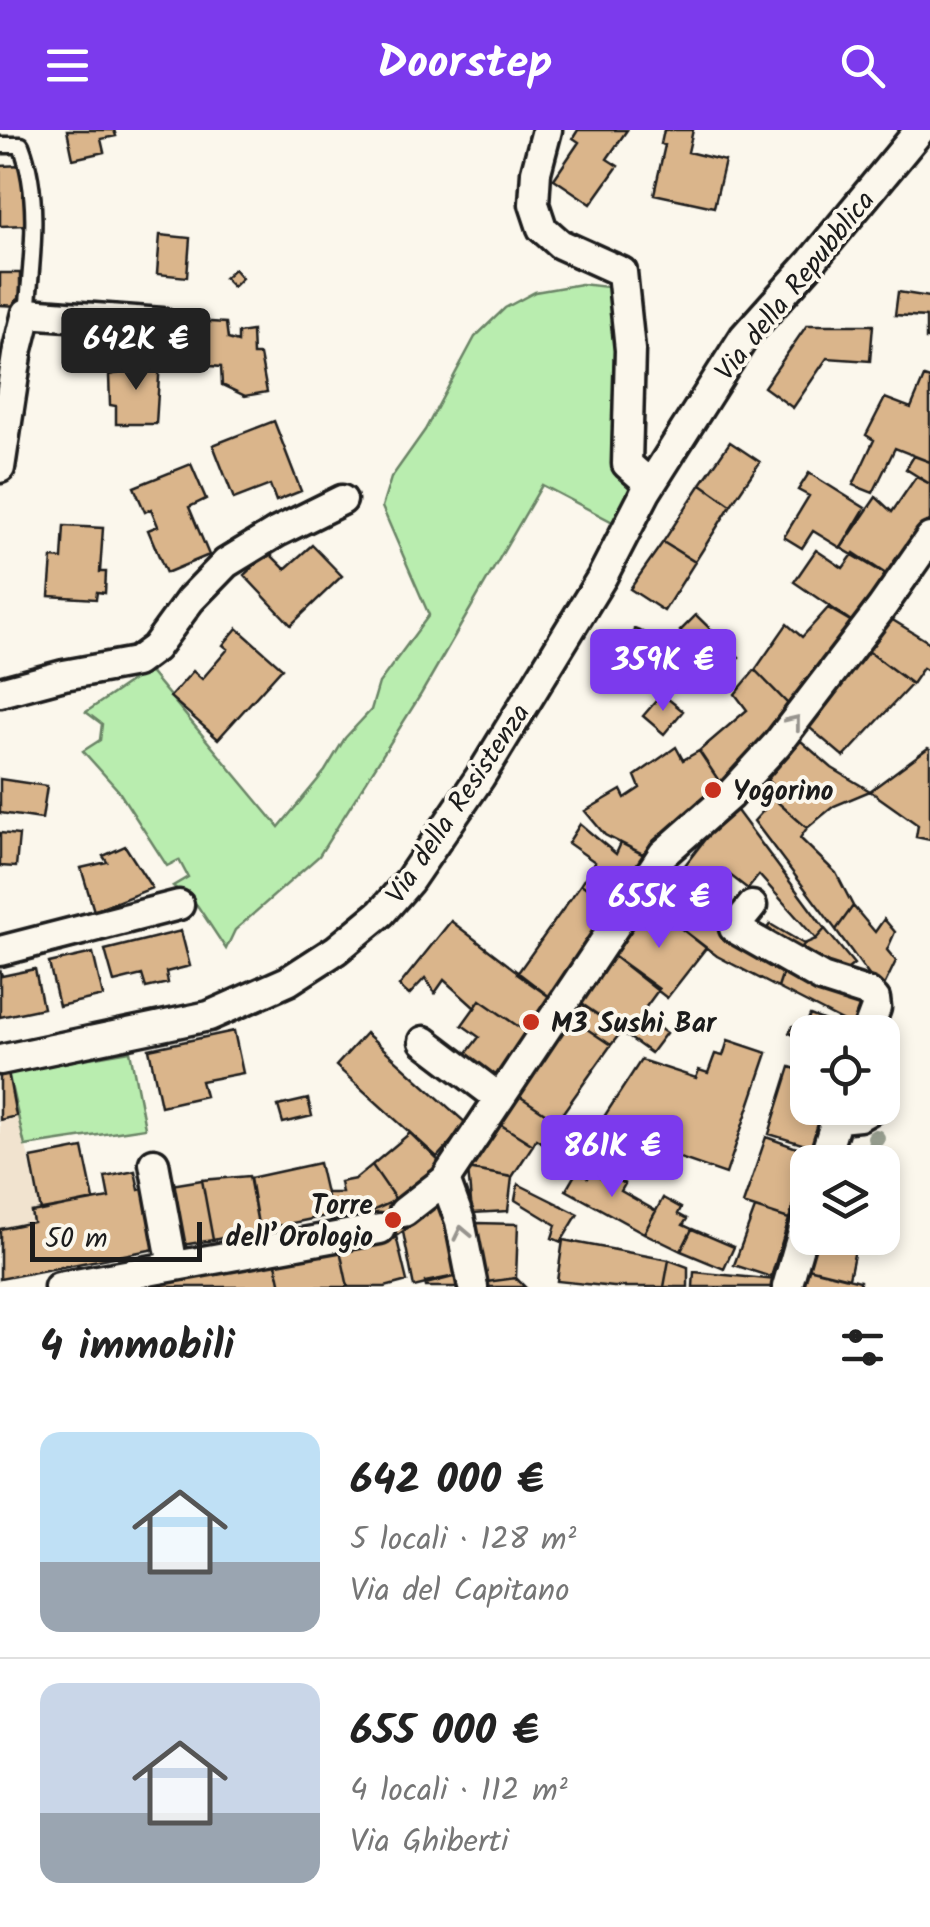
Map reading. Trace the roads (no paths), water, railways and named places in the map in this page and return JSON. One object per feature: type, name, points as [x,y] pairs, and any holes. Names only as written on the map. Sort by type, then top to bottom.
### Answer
[{"type":"street","points":[[547,130],[536,172],[534,204],[542,228],[560,244],[622,272],[630,350],[627,464],[650,484],[644,495]]},
{"type":"street","name":"Via della Repubblica","points":[[644,495],[744,338],[920,130]]},
{"type":"street","points":[[0,468],[27,313],[162,323]]},
{"type":"street","name":"Via della Resistenza","points":[[0,1060],[209,1016],[288,981],[336,950],[381,913],[410,881],[510,728],[602,577],[644,495]]},
{"type":"street","points":[[0,692],[64,674],[136,662],[155,648],[190,600],[226,563],[342,500]]},
{"type":"street","points":[[404,1212],[445,1180],[663,854],[730,795],[777,744],[930,538]]},
{"type":"street","points":[[0,951],[180,905]]},
{"type":"street","points":[[752,906],[734,928],[822,978],[869,994],[875,999],[873,1015]]},
{"type":"street","points":[[424,1042],[499,1098]]},
{"type":"street","points":[[154,1163],[174,1266]]},
{"type":"street","points":[[445,1180],[460,1221],[473,1287]]},
{"type":"street","points":[[59,1287],[380,1229]]},
{"type":"street","points":[[787,1287],[796,1255]]},
{"type":"lane","points":[[0,145],[21,146],[28,162],[34,242],[27,313]]},
{"type":"place","name":"Yogorino","points":[[713,790]]},
{"type":"place","name":"M3 Sushi Bar","points":[[531,1022]]},
{"type":"place","name":"Torre dell’Orologio","points":[[393,1220]]}]
